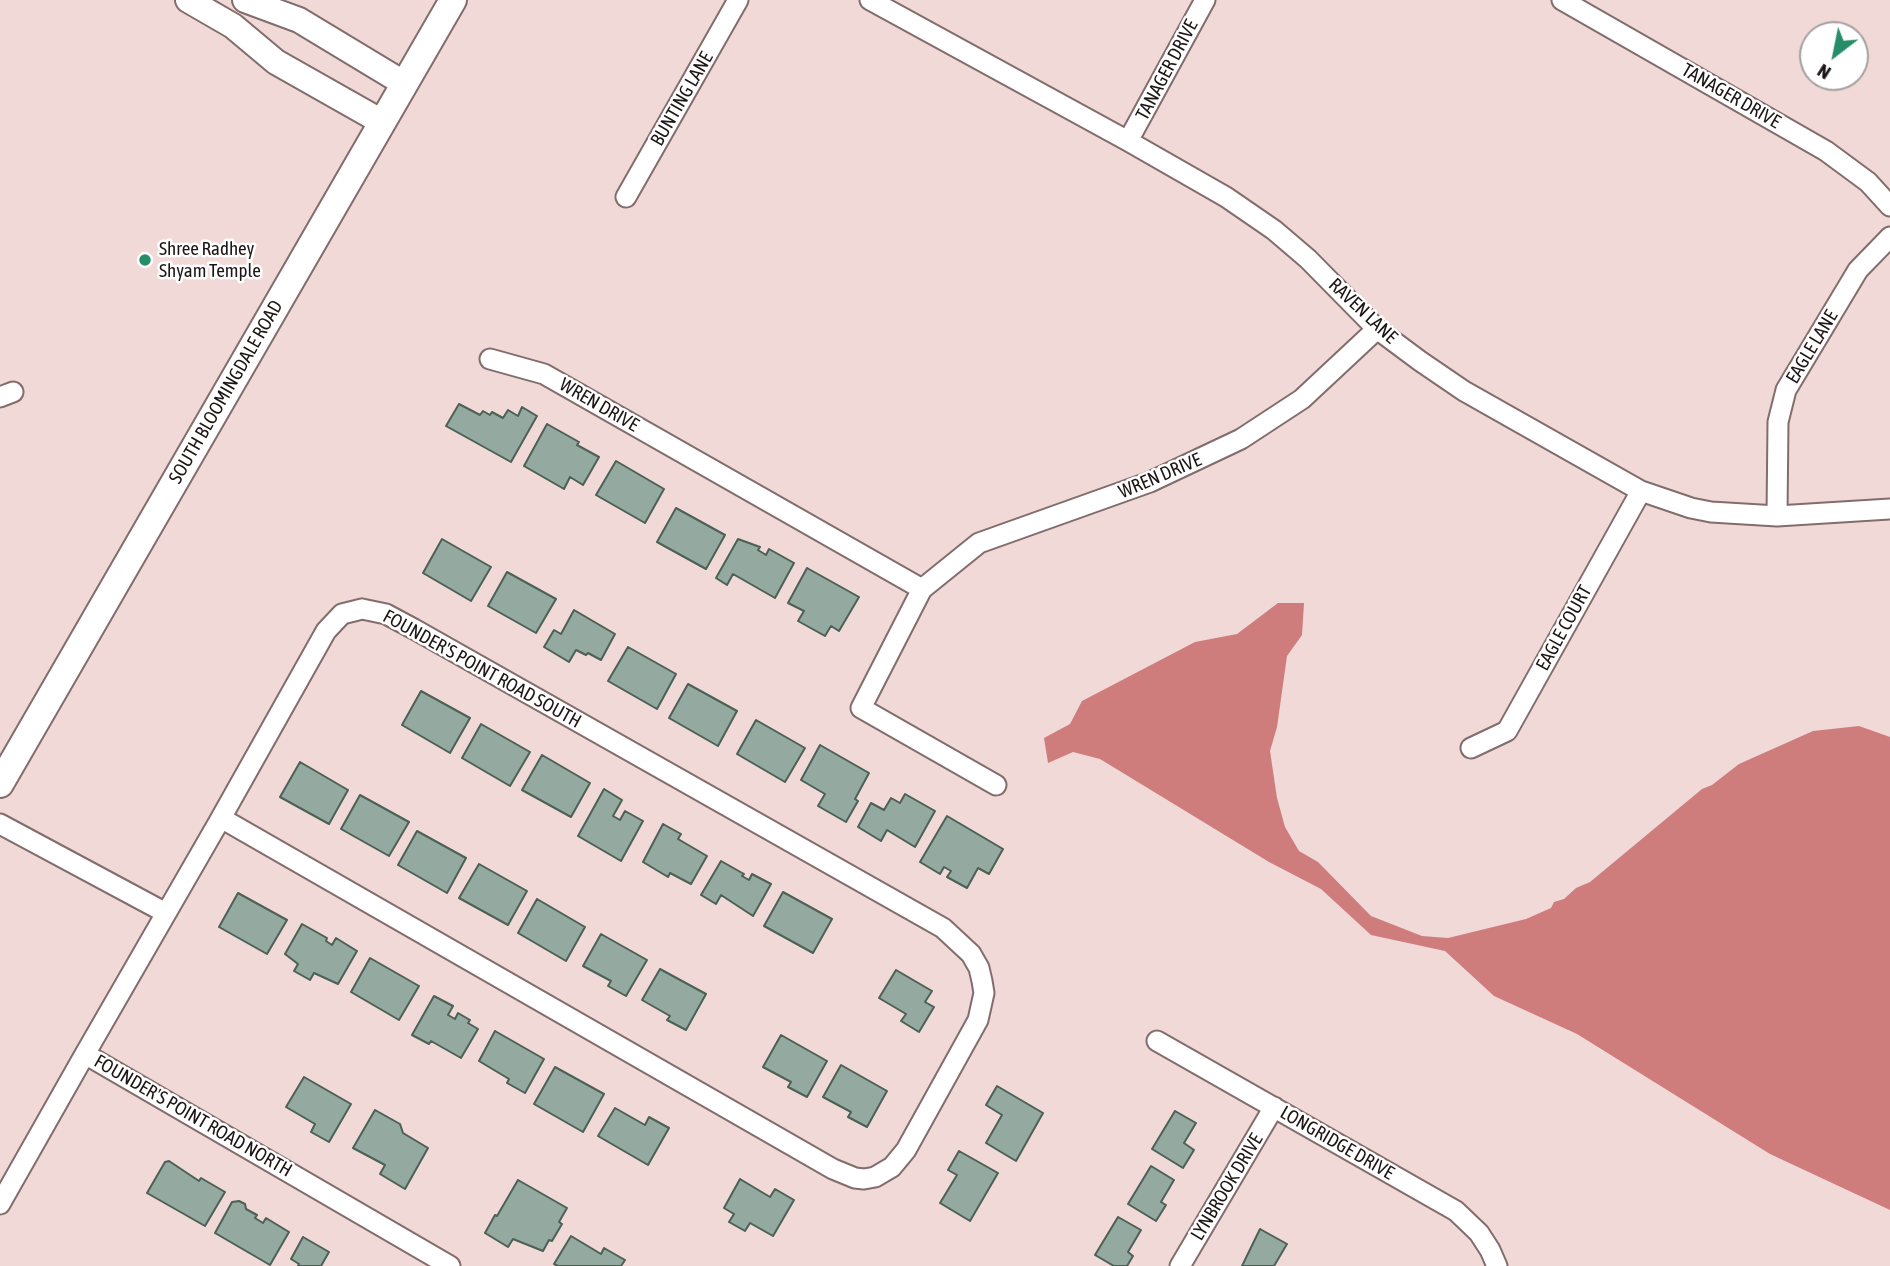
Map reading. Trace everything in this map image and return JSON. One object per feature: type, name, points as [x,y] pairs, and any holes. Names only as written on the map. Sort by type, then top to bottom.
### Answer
[{"type":"main road","name":"SOUTH BLOOMINGDALE ROAD","points":[[0,784],[453,0]]},
{"type":"street","points":[[188,0],[233,26],[276,62],[383,122]]},
{"type":"street","points":[[245,0],[299,20],[405,84]]},
{"type":"street","name":"BUNTING LANE","points":[[626,197],[738,0]]},
{"type":"street","name":"RAVEN LANE","points":[[870,0],[1226,197],[1274,230],[1308,259],[1377,329],[1464,391],[1642,491],[1701,510],[1777,516],[1890,509]]},
{"type":"street","name":"TANAGER DRIVE","points":[[1128,141],[1205,0]]},
{"type":"street","name":"TANAGER DRIVE","points":[[1562,0],[1826,150],[1868,183],[1890,206]]},
{"type":"street","name":"EAGLE LANE","points":[[1777,516],[1778,422],[1786,390],[1857,270],[1890,237]]},
{"type":"street","name":"WREN DRIVE","points":[[996,785],[861,708],[922,589],[979,544],[1150,482],[1241,439],[1302,399],[1377,329]]},
{"type":"street","name":"WREN DRIVE","points":[[490,359],[544,374],[922,589]]},
{"type":"street","name":"EAGLE COURT","points":[[1471,748],[1507,731],[1642,491]]},
{"type":"street","name":"FOUNDER'S POINT ROAD SOUTH","points":[[85,1054],[326,631],[342,614],[362,609],[374,610],[414,629],[943,928],[971,954],[979,968],[984,993],[982,1008],[973,1032],[900,1159],[884,1173],[864,1179],[855,1178],[833,1169],[221,818]]},
{"type":"street","points":[[0,824],[166,914]]},
{"type":"street","name":"LONGRIDGE DRIVE","points":[[1157,1041],[1456,1211],[1479,1233],[1497,1266]]},
{"type":"street","name":"FOUNDER'S POINT ROAD NORTH","points":[[0,1204],[85,1054],[450,1266]]},
{"type":"street","name":"LYNBROOK DRIVE","points":[[1180,1266],[1274,1107]]},
{"type":"shaded area","points":[[1278,603],[1304,603],[1302,635],[1287,656],[1277,727],[1270,751],[1277,798],[1285,827],[1299,851],[1318,862],[1371,916],[1422,936],[1448,938],[1526,919],[1551,908],[1554,902],[1564,899],[1576,888],[1590,882],[1702,789],[1712,785],[1739,764],[1813,731],[1859,726],[1890,737],[1890,1210],[1770,1154],[1577,1034],[1494,996],[1445,951],[1371,935],[1321,889],[1269,862],[1100,759],[1073,752],[1048,763],[1044,738],[1070,724],[1082,701],[1195,642],[1237,634]]},
{"type":"building","points":[[459,404],[480,415],[483,411],[490,415],[492,412],[503,418],[508,410],[518,416],[522,407],[537,416],[511,462],[446,426]]},
{"type":"building","points":[[547,424],[599,457],[583,485],[570,477],[564,489],[524,466]]},
{"type":"building","points":[[616,461],[664,489],[645,523],[596,495]]},
{"type":"building","points":[[676,508],[725,535],[706,569],[657,542]]},
{"type":"building","points":[[442,539],[491,567],[471,601],[423,573]]},
{"type":"building","points":[[738,539],[760,547],[758,550],[766,555],[769,549],[794,563],[775,598],[733,574],[727,585],[716,578]]},
{"type":"building","points":[[807,568],[859,597],[839,631],[831,626],[825,636],[798,621],[804,611],[788,603]]},
{"type":"building","points":[[507,572],[556,599],[536,633],[488,606]]},
{"type":"building","points":[[574,610],[615,634],[601,660],[576,650],[569,662],[544,647],[554,630],[561,634]]},
{"type":"building","points":[[628,647],[676,674],[657,709],[608,681]]},
{"type":"building","points":[[688,684],[737,711],[718,746],[669,718]]},
{"type":"building","points":[[421,691],[470,718],[450,753],[402,725]]},
{"type":"building","points":[[756,720],[805,748],[785,782],[737,754]]},
{"type":"building","points":[[481,724],[530,752],[510,786],[462,758]]},
{"type":"building","points":[[820,745],[869,773],[846,822],[818,806],[825,794],[801,780]]},
{"type":"building","points":[[542,755],[590,783],[571,817],[522,790]]},
{"type":"building","points":[[300,762],[348,790],[329,824],[280,797]]},
{"type":"building","points":[[604,789],[622,800],[613,816],[620,820],[625,811],[643,821],[621,861],[578,836]]},
{"type":"building","points":[[905,794],[935,811],[915,847],[887,830],[881,841],[858,827],[871,803],[884,810],[891,798],[900,803]]},
{"type":"building","points":[[360,795],[409,822],[389,856],[341,829]]},
{"type":"building","points":[[947,816],[1003,849],[989,874],[978,868],[967,888],[947,877],[951,871],[944,867],[940,874],[920,862]]},
{"type":"building","points":[[663,824],[681,834],[678,839],[707,856],[691,884],[670,873],[668,877],[643,862]]},
{"type":"building","points":[[417,831],[466,858],[447,893],[398,865]]},
{"type":"building","points":[[721,861],[744,874],[742,876],[749,880],[752,874],[771,884],[753,916],[721,895],[716,904],[701,895]]},
{"type":"building","points":[[479,864],[527,891],[508,925],[459,898]]},
{"type":"building","points":[[783,892],[832,919],[813,953],[764,926]]},
{"type":"building","points":[[238,893],[287,920],[267,954],[219,927]]},
{"type":"building","points":[[537,899],[585,927],[566,961],[518,933]]},
{"type":"building","points":[[302,924],[327,938],[326,941],[332,945],[336,938],[357,951],[338,984],[314,973],[310,980],[294,971],[298,964],[285,954]]},
{"type":"building","points":[[601,934],[647,960],[626,996],[608,986],[611,981],[583,966]]},
{"type":"building","points":[[370,958],[419,986],[399,1020],[351,992]]},
{"type":"building","points":[[660,969],[706,994],[686,1030],[667,1020],[670,1016],[642,1000]]},
{"type":"building","points":[[896,970],[932,991],[925,1002],[934,1007],[919,1032],[901,1021],[906,1014],[879,998]]},
{"type":"building","points":[[434,996],[453,1006],[448,1015],[455,1019],[458,1013],[478,1029],[461,1058],[431,1041],[429,1044],[412,1035]]},
{"type":"building","points":[[495,1031],[544,1059],[525,1093],[507,1083],[509,1079],[479,1061]]},
{"type":"building","points":[[781,1035],[827,1061],[807,1097],[788,1087],[791,1082],[763,1067]]},
{"type":"building","points":[[841,1065],[887,1091],[867,1127],[848,1117],[851,1112],[823,1097]]},
{"type":"building","points":[[555,1067],[604,1094],[583,1132],[534,1104]]},
{"type":"building","points":[[304,1077],[351,1104],[329,1142],[311,1132],[315,1124],[286,1107]]},
{"type":"building","points":[[997,1086],[1043,1113],[1016,1161],[986,1143],[1002,1115],[986,1105]]},
{"type":"building","points":[[615,1108],[645,1125],[649,1117],[669,1128],[648,1165],[598,1136]]},
{"type":"building","points":[[375,1110],[400,1124],[403,1133],[428,1148],[405,1189],[380,1174],[385,1165],[353,1148]]},
{"type":"building","points":[[1175,1111],[1196,1123],[1184,1143],[1194,1150],[1183,1168],[1152,1149]]},
{"type":"building","points":[[959,1151],[998,1173],[970,1221],[940,1203],[957,1175],[948,1170]]},
{"type":"building","points":[[169,1161],[199,1181],[201,1178],[225,1192],[205,1226],[147,1193],[165,1162]]},
{"type":"building","points":[[1151,1166],[1174,1180],[1161,1202],[1166,1205],[1156,1221],[1128,1204]]},
{"type":"building","points":[[740,1179],[770,1197],[775,1189],[794,1200],[773,1236],[750,1223],[745,1231],[729,1222],[734,1214],[724,1208]]},
{"type":"building","points":[[518,1180],[567,1208],[559,1222],[562,1224],[543,1251],[513,1239],[508,1247],[485,1233]]},
{"type":"building","points":[[239,1201],[263,1223],[266,1218],[289,1232],[270,1265],[215,1233],[232,1202]]},
{"type":"building","points":[[1118,1217],[1141,1230],[1128,1252],[1133,1256],[1127,1266],[1114,1266],[1095,1255]]},
{"type":"building","points":[[1260,1229],[1287,1244],[1274,1266],[1242,1266]]},
{"type":"building","points":[[571,1236],[601,1254],[604,1248],[625,1260],[621,1266],[554,1264]]},
{"type":"building","points":[[303,1237],[329,1252],[321,1266],[298,1266],[299,1264],[291,1259]]},
{"type":"place","name":"Shree Radhey Shyam Temple","points":[[145,260]]}]
